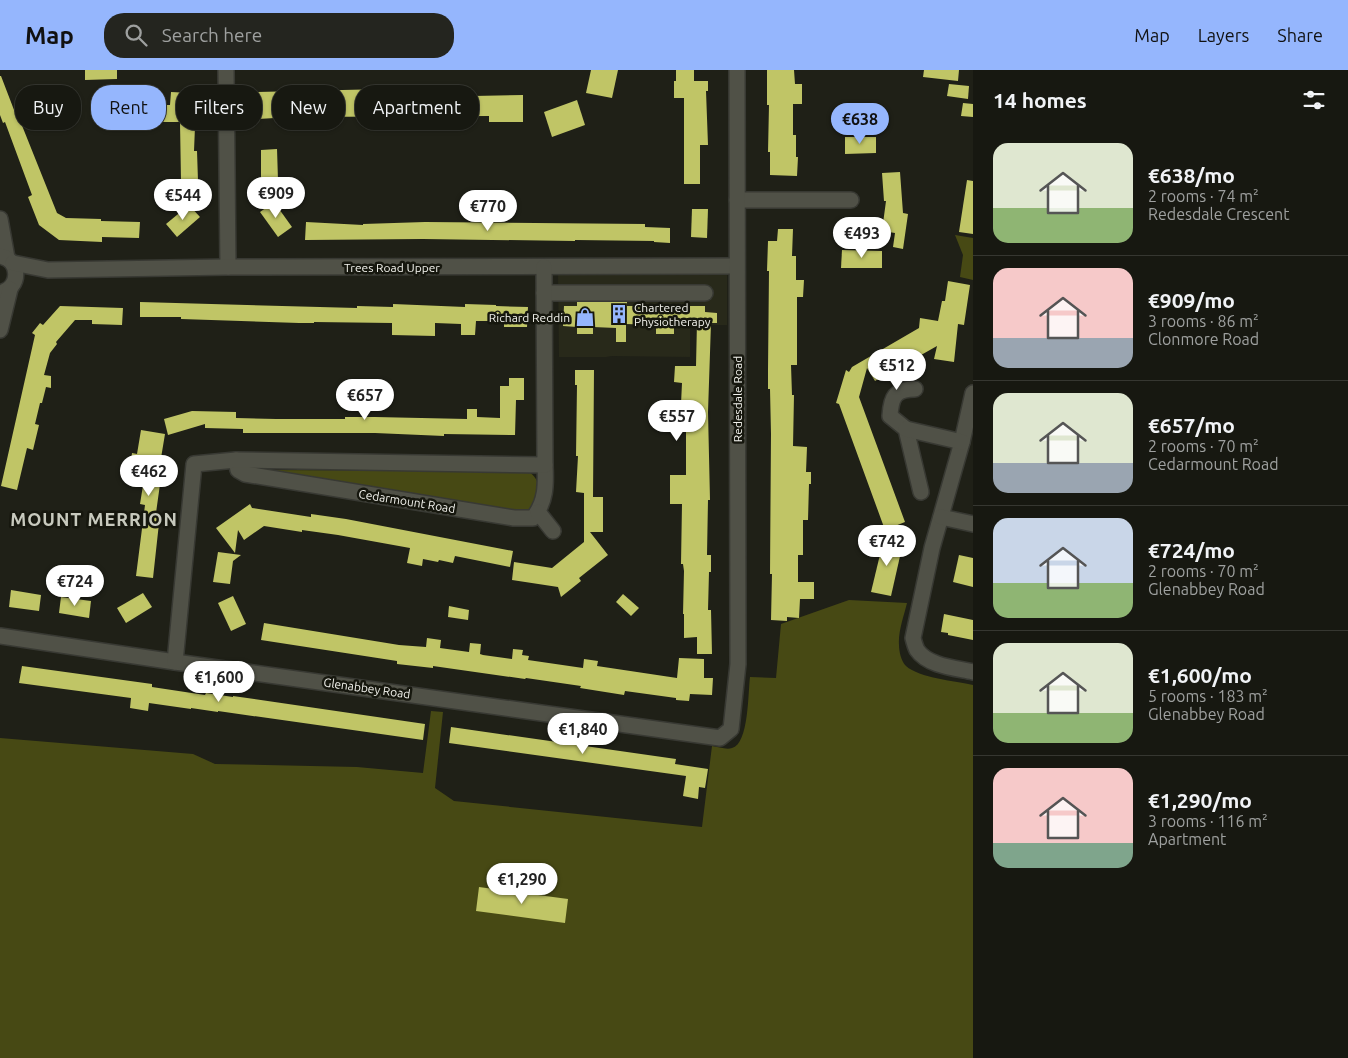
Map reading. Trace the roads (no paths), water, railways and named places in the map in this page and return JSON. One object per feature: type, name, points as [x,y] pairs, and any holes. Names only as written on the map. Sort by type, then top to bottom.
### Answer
[{"type":"street","points":[[226,70],[228,267]]},
{"type":"street","name":"Redesdale Road","points":[[732,729],[738,664],[737,70]]},
{"type":"street","points":[[737,200],[851,200]]},
{"type":"street","points":[[0,220],[7,259],[16,273],[8,289],[1,320]]},
{"type":"street","points":[[7,259],[48,270]]},
{"type":"street","points":[[684,293],[685,266]]},
{"type":"street","name":"Trees Road Upper","points":[[48,270],[228,267],[736,266]]},
{"type":"street","points":[[544,267],[545,465],[544,499],[538,512],[553,531]]},
{"type":"street","points":[[598,267],[598,293]]},
{"type":"street","points":[[8,289],[48,270]]},
{"type":"street","points":[[544,294],[705,293]]},
{"type":"street","points":[[915,389],[906,389],[896,394],[890,402],[890,416],[906,429],[962,442]]},
{"type":"street","points":[[973,393],[962,442],[932,548],[913,638],[916,649],[925,658],[973,672]]},
{"type":"street","points":[[906,429],[922,492]]},
{"type":"street","points":[[175,662],[194,464],[236,460],[545,465]]},
{"type":"street","name":"Cedarmount Road","points":[[236,460],[238,470],[245,474],[514,518],[533,518],[538,512]]},
{"type":"street","points":[[941,517],[973,524]]},
{"type":"street","name":"Glenabbey Road","points":[[0,636],[720,738],[732,729]]},
{"type":"place","name":"Chartered Physiotherapy","points":[[619,314]]},
{"type":"place","name":"Richard Reddin","points":[[585,317]]},
{"type":"district","name":"MOUNT MERRION","points":[[94,519]]}]
